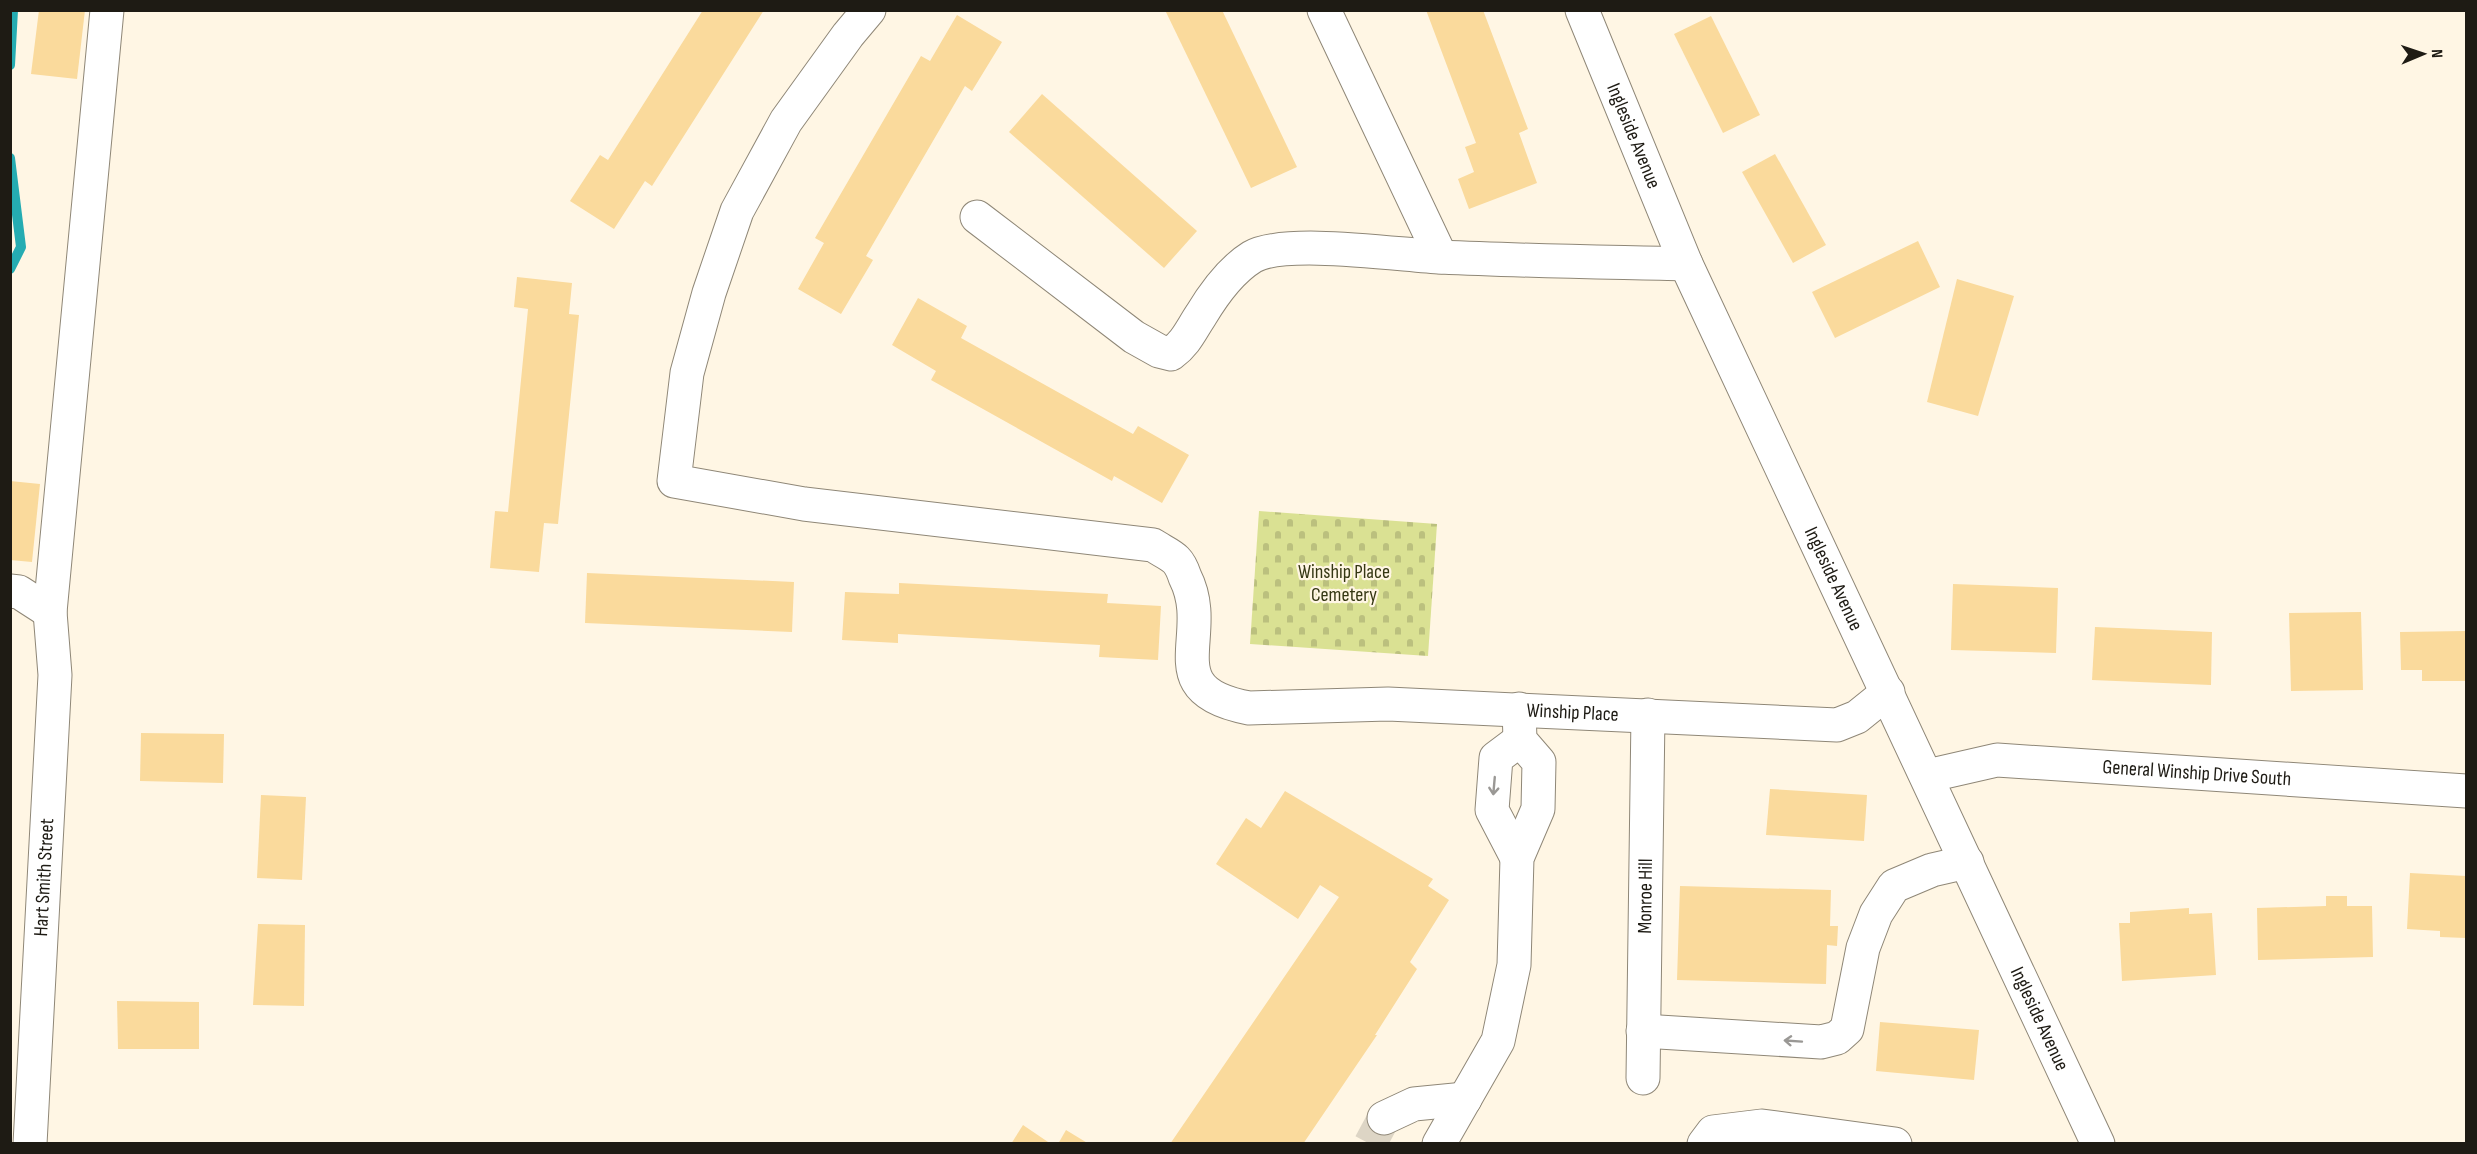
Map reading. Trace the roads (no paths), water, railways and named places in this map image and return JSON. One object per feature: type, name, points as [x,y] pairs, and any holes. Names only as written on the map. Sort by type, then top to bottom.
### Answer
[{"type":"street","name":"Hart Smith Street","points":[[30,1143],[55,675],[50,612],[107,10]]},
{"type":"street","name":"Winship Place","points":[[869,10],[848,35],[786,121],[737,211],[709,293],[687,373],[674,481],[804,504],[1153,544],[1178,561],[1190,586],[1194,610],[1193,676],[1207,695],[1228,704],[1249,708],[1388,704],[1520,724],[1648,715],[1837,725],[1857,717],[1888,692]]},
{"type":"street","points":[[1324,10],[1441,256]]},
{"type":"street","name":"Ingleside Avenue","points":[[1582,10],[1686,264],[2098,1143]]},
{"type":"street","points":[[978,217],[1134,337],[1159,351],[1171,354],[1183,345],[1201,314],[1224,282],[1252,257],[1282,249],[1314,248],[1441,256],[1686,264]]},
{"type":"street","points":[[10,591],[19,592],[50,612]]},
{"type":"street","name":"Monroe Hill","points":[[1642,1078],[1648,715]]},
{"type":"street","points":[[1439,1143],[1498,1041],[1512,976],[1517,858],[1538,809],[1539,762],[1520,724],[1496,758],[1492,810],[1517,858]]},
{"type":"street","name":"General Winship Drive South","points":[[1927,776],[1996,759],[2466,791]]},
{"type":"street","points":[[1643,1031],[1821,1042],[1837,1038],[1847,1029],[1863,948],[1876,914],[1894,886],[1932,870],[1967,862]]},
{"type":"street","points":[[1384,1118],[1414,1104],[1465,1099]]},
{"type":"street","points":[[1704,1143],[1713,1132],[1762,1126],[1895,1143]]},
{"type":"waterway","points":[[10,65],[13,10]]},
{"type":"waterway","points":[[10,158],[21,247],[10,269]]},
{"type":"tunnel","points":[[1370,1144],[1384,1118]]},
{"type":"park label","name":"Winship Place Cemetery","points":[[1344,584]]}]
